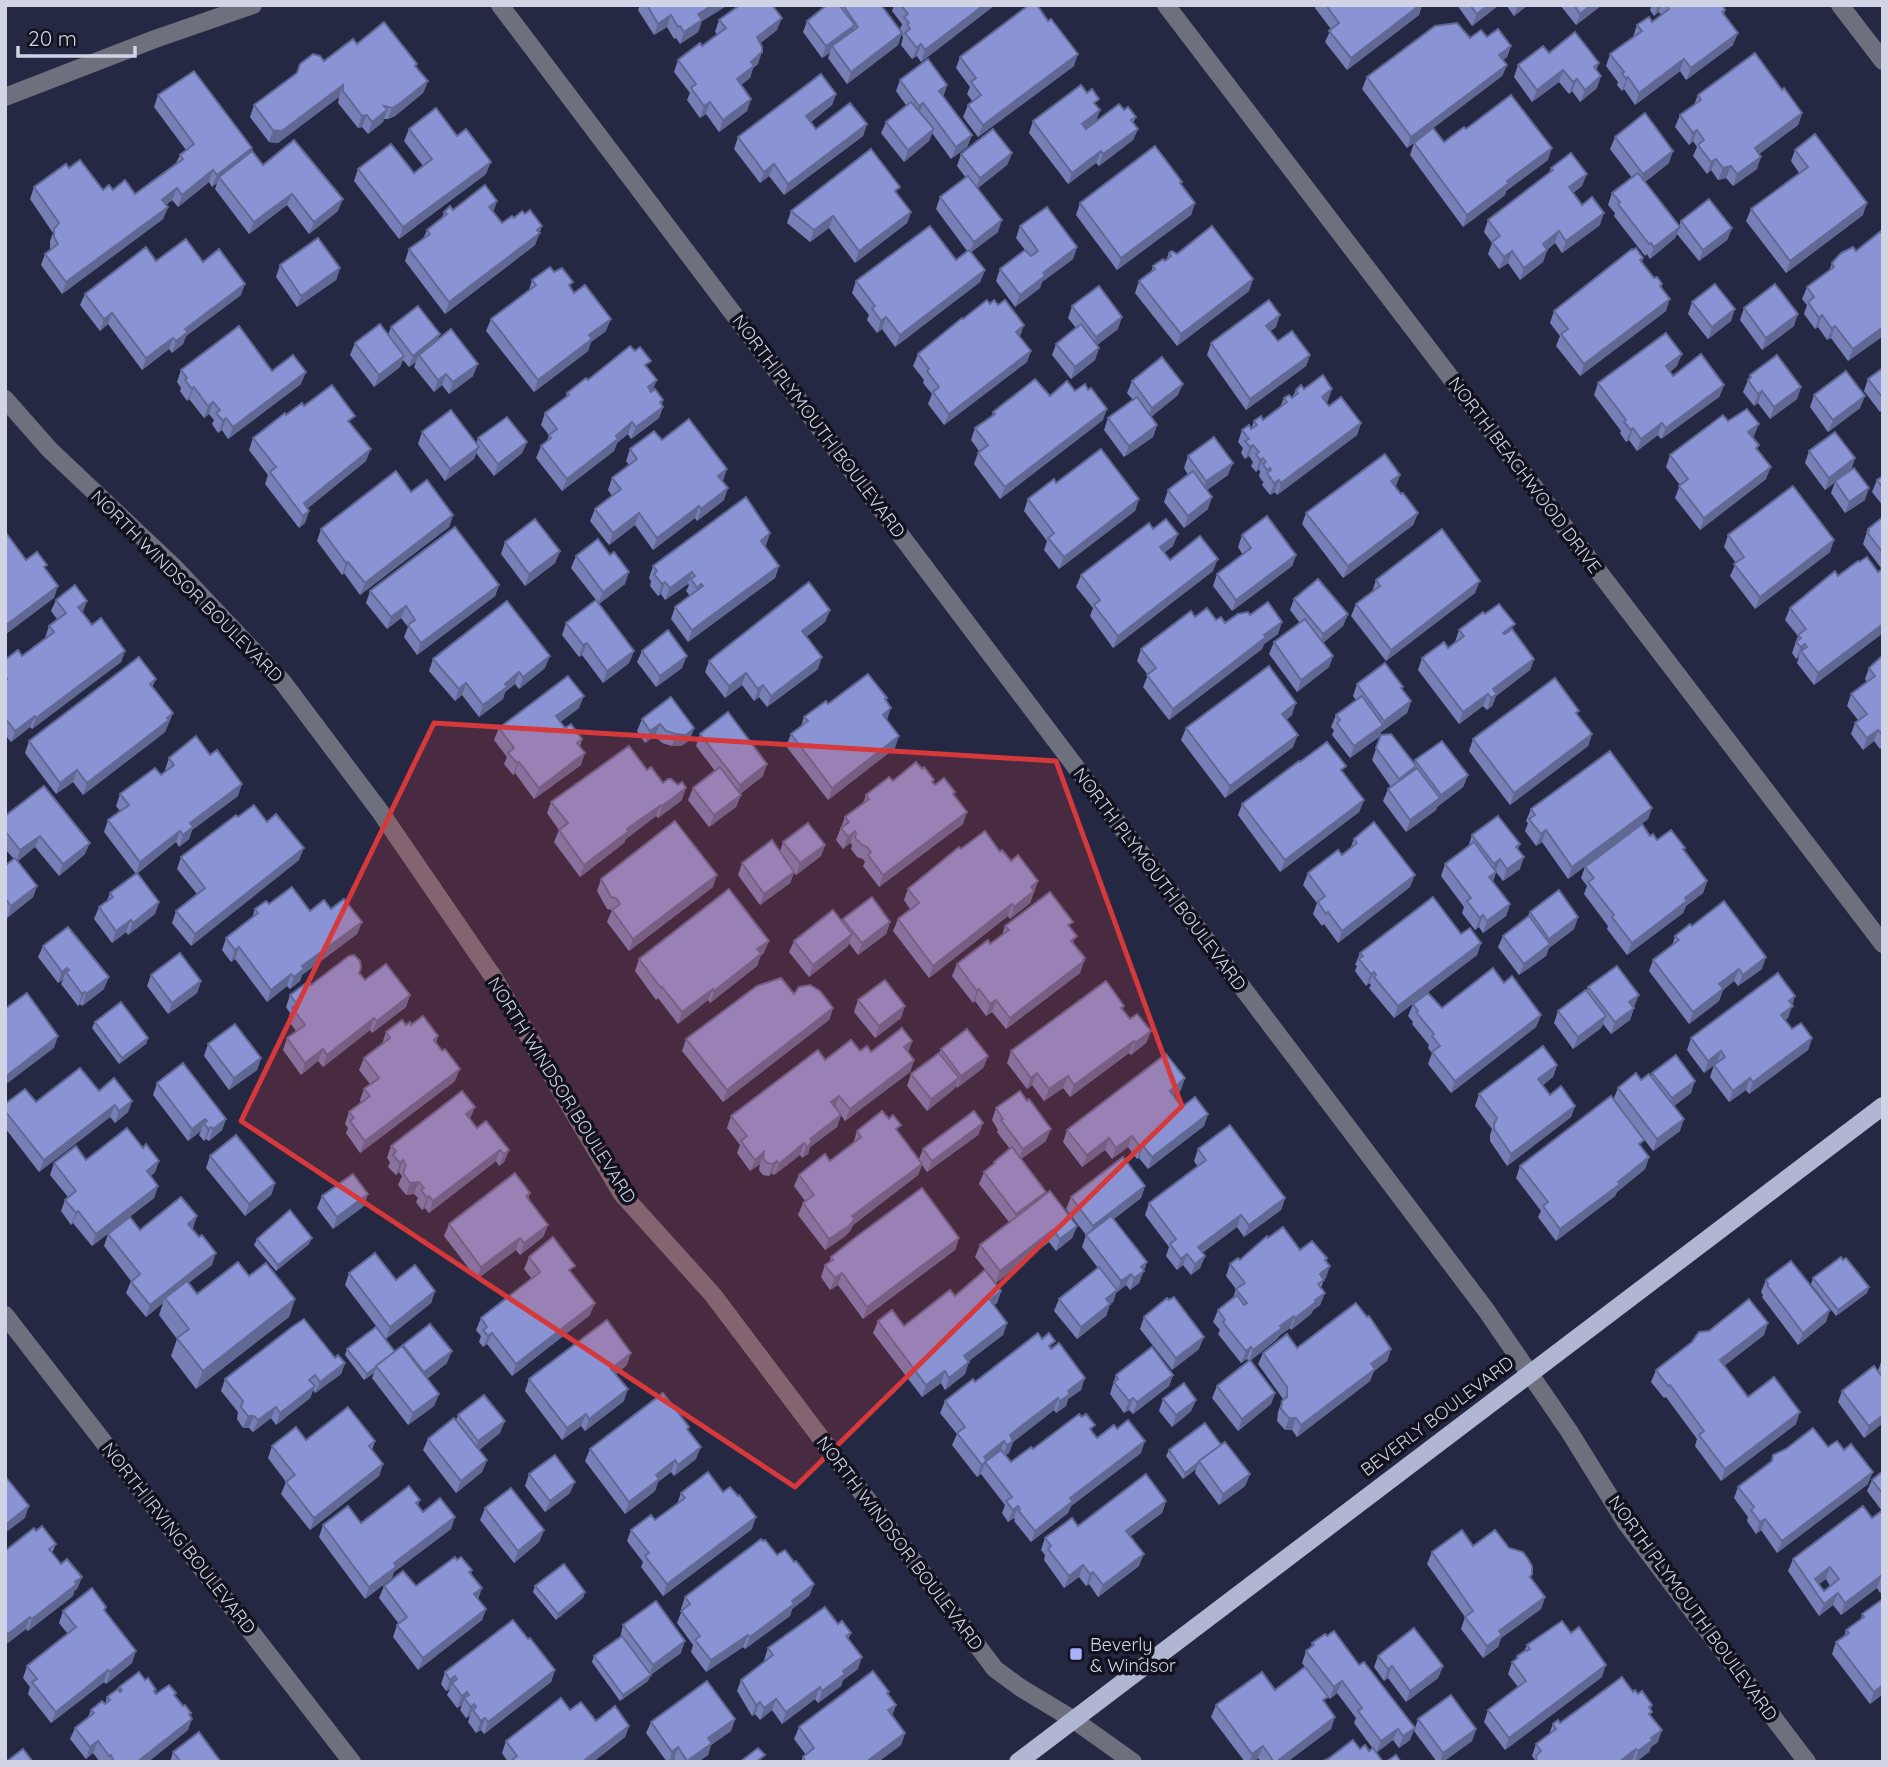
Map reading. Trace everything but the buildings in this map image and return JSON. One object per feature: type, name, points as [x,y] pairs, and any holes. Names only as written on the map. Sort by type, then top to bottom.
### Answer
[{"type":"main road","name":"BEVERLY BOULEVARD","points":[[1018,1762],[1883,1105]]},
{"type":"street","points":[[5,97],[155,39],[253,5]]},
{"type":"street","name":"NORTH PLYMOUTH BOULEVARD","points":[[500,5],[1469,1288],[1569,1431],[1626,1523],[1807,1762]]},
{"type":"street","name":"NORTH BEACHWOOD DRIVE","points":[[1166,5],[1883,944]]},
{"type":"street","points":[[1840,5],[1883,61]]},
{"type":"street","name":"NORTH WINDSOR BOULEVARD","points":[[5,399],[50,450],[173,566],[282,681],[379,810],[494,978],[622,1194],[713,1295],[995,1669],[1133,1762]]},
{"type":"street","name":"NORTH IRVING BOULEVARD","points":[[5,1314],[352,1762]]},
{"type":"highlighted area","points":[[434,723],[1056,761],[1182,1106],[795,1487],[241,1121]]},
{"type":"place","name":"Beverly & Windsor","points":[[1076,1654]]}]
